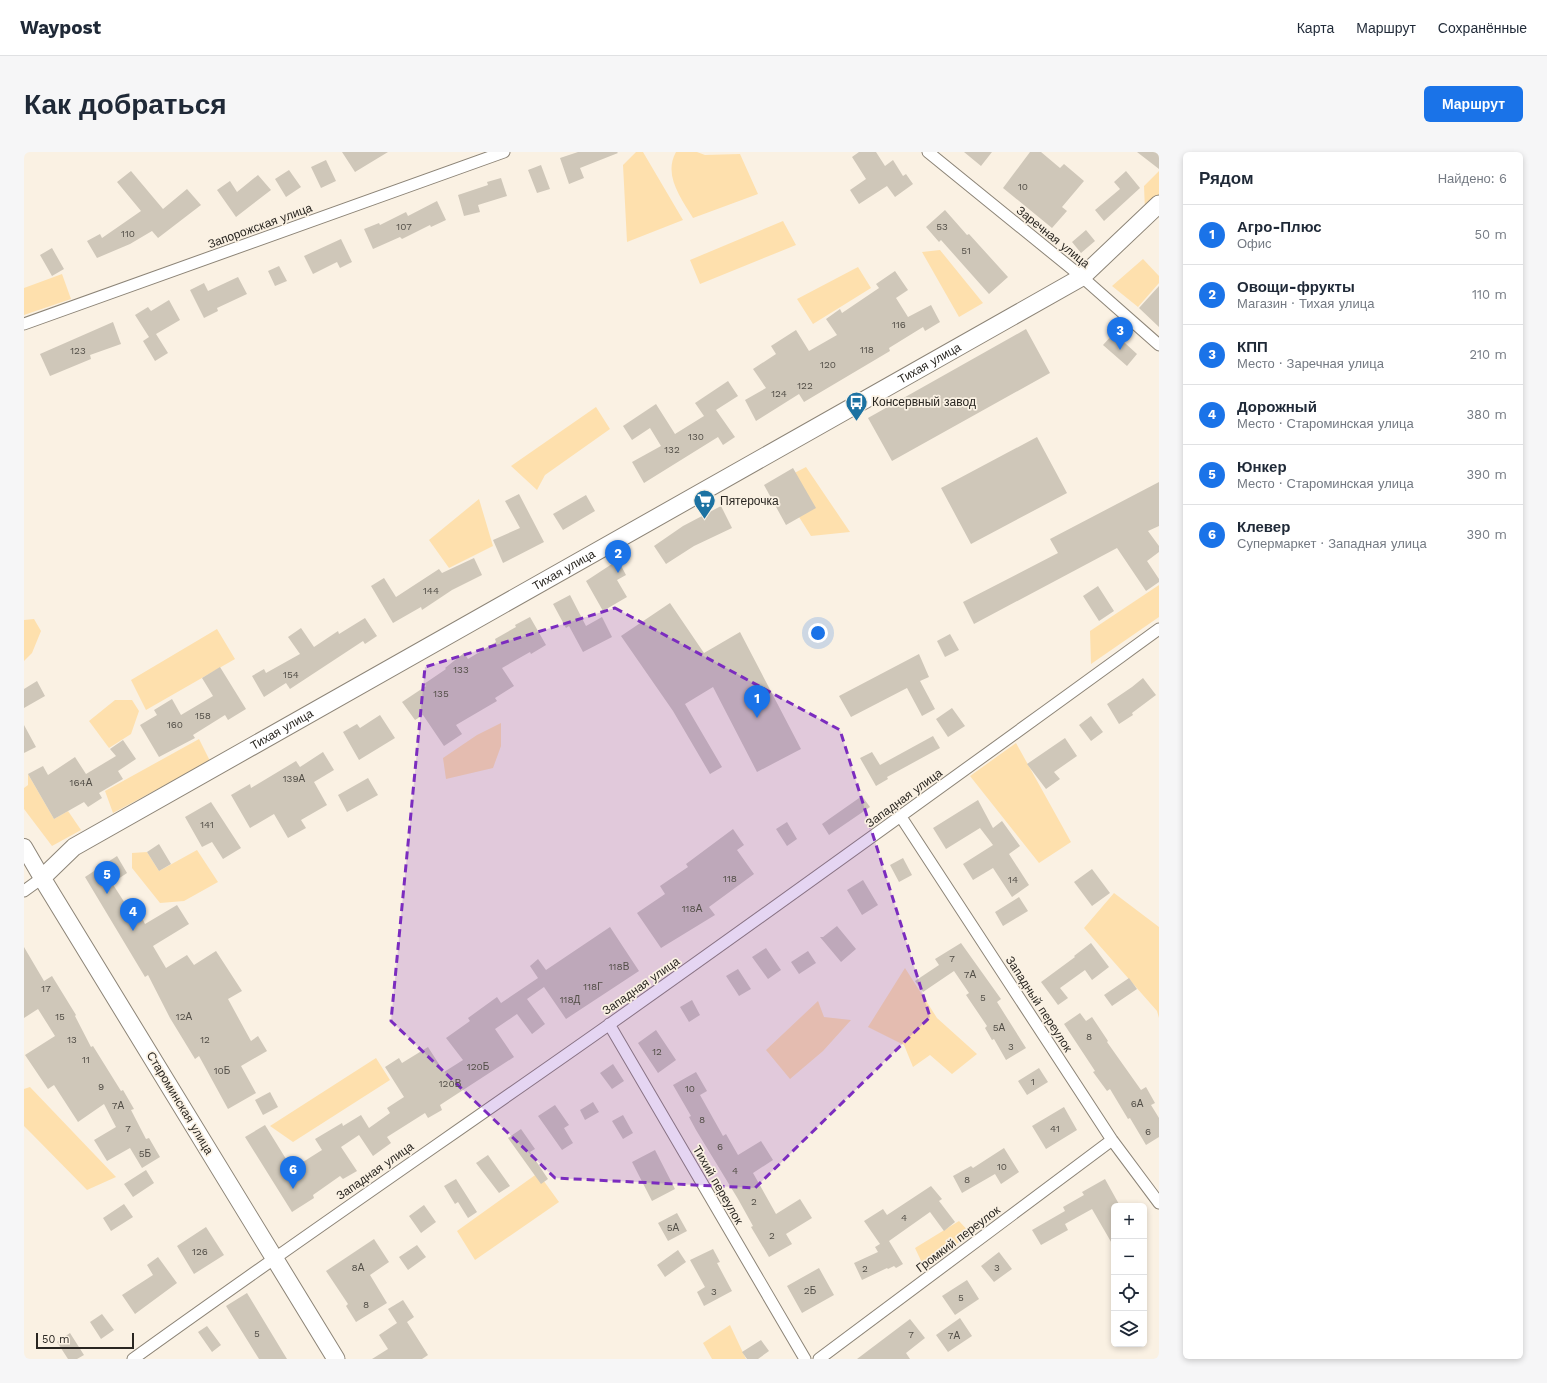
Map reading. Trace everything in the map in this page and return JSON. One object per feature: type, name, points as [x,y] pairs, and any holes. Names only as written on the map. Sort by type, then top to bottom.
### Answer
[{"type":"main road","name":"Тихая улица","points":[[42,878],[74,847],[1082,277],[1159,204]]},
{"type":"main road","name":"Староминская улица","points":[[42,878],[336,1359]]},
{"type":"street","name":"Запорожская улица","points":[[24,324],[504,152]]},
{"type":"street","name":"Заречная улица","points":[[928,152],[1082,277],[1159,345]]},
{"type":"street","name":"Западная улица","points":[[133,1359],[274,1257],[609,1024],[901,817],[1159,629]]},
{"type":"street","name":"Западный переулок","points":[[901,817],[1112,1140],[1159,1203]]},
{"type":"street","name":"Староминская улица","points":[[24,847],[42,878]]},
{"type":"street","name":"Тихая улица","points":[[24,891],[42,878]]},
{"type":"street","name":"Тихий переулок","points":[[609,1024],[805,1359]]},
{"type":"street","name":"Громкий переулок","points":[[819,1359],[1112,1140]]},
{"type":"highlighted area","points":[[615,608],[840,730],[930,1017],[755,1188],[555,1178],[391,1021],[425,667]]},
{"type":"shaded area","points":[[636,152],[643,152],[683,220],[627,242],[623,165]]},
{"type":"shaded area","points":[[676,152],[697,152],[705,155],[740,154],[758,194],[693,218],[675,186],[671,169]]},
{"type":"shaded area","points":[[1159,171],[1159,197],[1145,211],[1144,186]]},
{"type":"shaded area","points":[[783,221],[796,245],[700,284],[690,260]]},
{"type":"shaded area","points":[[940,250],[983,303],[959,317],[922,252]]},
{"type":"shaded area","points":[[1143,259],[1159,276],[1159,283],[1138,307],[1112,286]]},
{"type":"shaded area","points":[[858,267],[871,288],[813,324],[797,299]]},
{"type":"shaded area","points":[[62,274],[71,299],[24,315],[24,288]]},
{"type":"shaded area","points":[[596,407],[610,429],[545,475],[537,490],[511,466]]},
{"type":"shaded area","points":[[806,467],[850,532],[811,536],[777,482]]},
{"type":"shaded area","points":[[479,499],[493,546],[449,568],[429,540]]},
{"type":"shaded area","points":[[1159,585],[1159,617],[1091,664],[1090,631]]},
{"type":"shaded area","points":[[34,619],[41,631],[32,653],[24,661],[24,620]]},
{"type":"shaded area","points":[[217,629],[235,659],[146,710],[131,680]]},
{"type":"shaded area","points":[[115,700],[132,700],[139,711],[131,734],[109,748],[89,721]]},
{"type":"shaded area","points":[[501,723],[501,746],[493,768],[446,779],[443,758],[477,735]]},
{"type":"shaded area","points":[[199,739],[210,761],[113,813],[105,791]]},
{"type":"shaded area","points":[[1016,743],[1071,842],[1039,863],[970,776]]},
{"type":"shaded area","points":[[28,774],[54,819],[68,811],[81,830],[52,846],[24,809],[24,788],[28,785]]},
{"type":"shaded area","points":[[197,850],[218,882],[184,901],[160,903],[132,868],[132,853],[147,852],[159,871]]},
{"type":"shaded area","points":[[1114,893],[1159,927],[1159,1018],[1157,1011],[1084,928]]},
{"type":"shaded area","points":[[905,968],[937,1018],[977,1054],[952,1074],[930,1055],[913,1067],[904,1045],[868,1027]]},
{"type":"shaded area","points":[[818,1001],[824,1017],[851,1020],[823,1051],[790,1079],[766,1050]]},
{"type":"shaded area","points":[[376,1058],[390,1080],[293,1142],[270,1126]]},
{"type":"shaded area","points":[[30,1087],[116,1177],[87,1190],[24,1126],[24,1089]]},
{"type":"shaded area","points":[[538,1173],[559,1202],[475,1260],[457,1231]]},
{"type":"shaded area","points":[[959,1221],[971,1234],[924,1267],[915,1248]]},
{"type":"shaded area","points":[[730,1325],[746,1359],[712,1359],[703,1343]]},
{"type":"building","points":[[342,152],[388,152],[355,172]]},
{"type":"building","points":[[578,152],[618,153],[580,168],[584,178],[569,184],[560,158]]},
{"type":"building","points":[[859,152],[876,152],[885,166],[893,160],[903,176],[906,174],[913,184],[895,197],[887,186],[859,204],[850,190],[866,179],[852,157]]},
{"type":"building","points":[[964,152],[992,152],[981,166]]},
{"type":"building","points":[[1030,152],[1041,152],[1060,168],[1064,164],[1084,181],[1062,207],[1067,211],[1052,228],[1003,188]]},
{"type":"building","points":[[1137,152],[1159,152],[1159,169]]},
{"type":"building","points":[[326,160],[336,181],[321,188],[311,167]]},
{"type":"building","points":[[541,165],[550,189],[537,193],[528,170]]},
{"type":"building","points":[[289,170],[301,187],[286,197],[275,179]]},
{"type":"building","points":[[131,171],[163,209],[187,189],[201,205],[158,238],[152,231],[130,244],[97,258],[87,241],[100,234],[102,238],[141,211],[117,182]]},
{"type":"building","points":[[1126,171],[1140,188],[1104,221],[1095,210],[1120,189],[1114,182]]},
{"type":"building","points":[[258,175],[271,190],[236,217],[217,190],[230,181],[237,192]]},
{"type":"building","points":[[501,178],[507,196],[478,205],[480,212],[464,216],[458,195],[488,185],[487,182]]},
{"type":"building","points":[[437,201],[446,220],[431,227],[430,225],[402,239],[400,237],[373,249],[364,229],[379,223],[380,225],[406,212],[408,216]]},
{"type":"building","points":[[945,210],[1008,277],[989,294],[941,240],[939,242],[926,227]]},
{"type":"building","points":[[1086,230],[1095,241],[1081,253],[1072,242]]},
{"type":"building","points":[[341,239],[352,262],[340,268],[337,262],[313,274],[304,256]]},
{"type":"building","points":[[52,248],[64,269],[52,276],[40,255]]},
{"type":"building","points":[[279,266],[287,281],[275,286],[268,271]]},
{"type":"building","points":[[895,271],[908,290],[896,298],[908,317],[931,305],[940,322],[925,331],[923,327],[889,348],[890,351],[804,402],[799,394],[756,421],[745,400],[766,388],[753,369],[776,354],[771,346],[796,330],[809,351],[837,335],[826,319],[840,309],[842,313],[879,288],[876,284]]},
{"type":"building","points":[[238,277],[247,294],[217,308],[218,311],[204,318],[190,290],[204,283],[208,291]]},
{"type":"building","points":[[1159,286],[1159,327],[1139,308]]},
{"type":"building","points":[[169,300],[180,320],[156,334],[168,353],[155,361],[143,341],[149,337],[135,315],[148,307],[151,311]]},
{"type":"building","points":[[113,322],[121,344],[90,355],[91,359],[50,376],[40,354]]},
{"type":"building","points":[[1026,329],[1050,373],[892,461],[868,418]]},
{"type":"building","points":[[1114,333],[1137,354],[1127,366],[1103,345]]},
{"type":"building","points":[[728,381],[738,396],[716,410],[735,437],[723,445],[718,437],[644,483],[632,462],[661,446],[650,428],[632,440],[623,426],[656,404],[675,434],[704,416],[695,403]]},
{"type":"building","points":[[1037,437],[1067,493],[971,544],[941,488]]},
{"type":"building","points":[[793,468],[816,508],[786,525],[764,485]]},
{"type":"building","points":[[1159,482],[1159,526],[1148,531],[1159,546],[1159,552],[1147,561],[1159,579],[1159,582],[1146,591],[1117,548],[974,624],[963,602],[1058,553],[1050,539]]},
{"type":"building","points":[[519,494],[544,542],[503,563],[493,540],[520,528],[505,501]]},
{"type":"building","points":[[586,495],[595,511],[563,530],[553,514]]},
{"type":"building","points":[[721,506],[732,528],[694,546],[666,564],[654,546],[683,526]]},
{"type":"building","points":[[474,558],[482,575],[452,590],[422,610],[421,607],[393,623],[371,586],[384,578],[396,597],[439,569],[442,573]]},
{"type":"building","points":[[618,560],[626,575],[617,580],[627,597],[603,611],[586,581]]},
{"type":"building","points":[[1098,586],[1114,611],[1099,621],[1083,596]]},
{"type":"building","points":[[570,595],[586,626],[602,617],[612,637],[583,652],[569,626],[566,628],[553,604]]},
{"type":"building","points":[[670,603],[704,653],[740,632],[801,749],[757,772],[713,687],[685,704],[722,767],[710,774],[673,711],[621,636]]},
{"type":"building","points":[[530,617],[546,645],[531,654],[530,652],[502,668],[514,686],[495,698],[497,701],[456,725],[462,734],[444,746],[423,715],[415,720],[402,702],[426,686],[424,684],[446,669],[445,668],[464,653],[468,659],[496,642],[495,639],[516,627],[515,625]]},
{"type":"building","points":[[365,618],[377,636],[365,644],[363,641],[290,689],[286,683],[264,697],[252,676],[264,669],[266,673],[300,654],[288,637],[301,628],[314,647],[338,631],[339,634]]},
{"type":"building","points":[[950,634],[959,650],[945,657],[937,641]]},
{"type":"building","points":[[919,654],[929,677],[920,681],[935,709],[922,716],[907,688],[851,717],[839,696]]},
{"type":"building","points":[[220,667],[246,709],[228,720],[225,715],[193,735],[195,738],[159,757],[140,725],[157,715],[154,710],[172,699],[181,715],[213,696],[202,678]]},
{"type":"building","points":[[1143,678],[1156,695],[1132,713],[1133,715],[1119,724],[1107,704]]},
{"type":"building","points":[[37,681],[45,696],[24,708],[24,689]]},
{"type":"building","points":[[952,708],[965,726],[948,737],[936,719]]},
{"type":"building","points":[[380,715],[395,738],[359,760],[343,732],[357,724],[360,728]]},
{"type":"building","points":[[1091,716],[1103,732],[1091,741],[1079,725]]},
{"type":"building","points":[[24,725],[36,747],[24,753]]},
{"type":"building","points":[[933,736],[940,748],[887,777],[888,779],[876,786],[860,758],[872,752],[880,765]]},
{"type":"building","points":[[1065,738],[1077,756],[1054,772],[1060,779],[1046,789],[1027,764]]},
{"type":"building","points":[[123,740],[136,759],[118,771],[123,779],[99,793],[102,798],[88,807],[84,802],[54,819],[28,774],[43,766],[48,775],[75,757],[86,774],[116,756],[110,749]]},
{"type":"building","points":[[323,752],[334,770],[314,782],[327,805],[301,820],[306,828],[288,838],[274,814],[250,828],[231,795],[250,784],[251,788],[296,761],[300,767]]},
{"type":"building","points":[[368,778],[378,795],[347,812],[338,795]]},
{"type":"building","points":[[862,796],[870,807],[829,835],[822,824]]},
{"type":"building","points":[[978,800],[993,828],[1002,821],[1020,846],[1009,854],[1029,885],[1012,897],[993,868],[973,880],[963,864],[993,845],[980,828],[946,849],[933,828]]},
{"type":"building","points":[[211,802],[241,848],[223,859],[212,842],[202,847],[185,817]]},
{"type":"building","points":[[787,822],[797,839],[787,846],[776,829]]},
{"type":"building","points":[[733,829],[744,845],[737,850],[754,874],[709,907],[715,915],[661,948],[637,913],[665,894],[660,886],[688,867],[686,864]]},
{"type":"building","points":[[159,844],[171,864],[159,871],[147,852]]},
{"type":"building","points":[[117,856],[127,873],[112,883],[130,911],[137,908],[145,924],[177,905],[189,924],[153,946],[166,968],[187,955],[194,965],[216,951],[242,991],[228,999],[251,1041],[258,1036],[267,1051],[241,1066],[256,1093],[228,1109],[199,1056],[195,1059],[170,1018],[148,975],[145,977],[85,877]]},
{"type":"building","points":[[903,858],[912,875],[899,882],[890,865]]},
{"type":"building","points":[[1092,869],[1110,893],[1092,906],[1074,882]]},
{"type":"building","points":[[863,880],[878,905],[862,915],[847,890]]},
{"type":"building","points":[[1019,897],[1028,911],[1003,926],[995,912]]},
{"type":"building","points":[[837,926],[856,949],[841,962],[820,937],[823,937]]},
{"type":"building","points":[[610,927],[639,971],[566,1019],[544,987],[527,999],[545,1024],[532,1034],[517,1014],[495,1029],[514,1057],[440,1105],[442,1110],[428,1118],[425,1113],[387,1137],[391,1143],[373,1156],[359,1135],[341,1147],[357,1171],[343,1179],[340,1176],[313,1195],[314,1198],[292,1212],[245,1137],[265,1125],[291,1167],[295,1167],[322,1150],[315,1139],[342,1123],[343,1126],[361,1115],[369,1128],[390,1113],[387,1108],[404,1097],[385,1067],[399,1058],[402,1063],[428,1047],[444,1072],[463,1060],[446,1038],[470,1021],[468,1018],[497,997],[501,1003],[538,978],[530,966],[538,959],[546,970]]},
{"type":"building","points":[[961,943],[1001,999],[997,1002],[1026,1048],[1006,1060],[994,1039],[992,1040],[985,1028],[987,1026],[966,995],[969,993],[954,971],[923,992],[915,981],[939,965],[935,959]]},
{"type":"building","points":[[1091,943],[1109,967],[1092,980],[1085,970],[1060,988],[1068,998],[1058,1005],[1041,982]]},
{"type":"building","points":[[24,947],[44,981],[52,976],[76,1015],[75,1016],[91,1047],[93,1046],[121,1091],[123,1090],[134,1109],[131,1110],[146,1139],[149,1138],[160,1157],[142,1168],[130,1148],[107,1161],[94,1140],[116,1127],[104,1104],[78,1122],[54,1085],[48,1089],[25,1055],[55,1036],[38,1009],[24,1018]]},
{"type":"building","points":[[766,948],[781,970],[768,979],[752,957]]},
{"type":"building","points":[[808,951],[816,963],[799,974],[791,962]]},
{"type":"building","points":[[738,969],[751,989],[739,996],[726,976]]},
{"type":"building","points":[[1129,978],[1137,989],[1112,1006],[1104,995]]},
{"type":"building","points":[[692,1000],[700,1015],[689,1022],[680,1007]]},
{"type":"building","points":[[1080,1013],[1086,1021],[1092,1017],[1108,1041],[1107,1042],[1141,1090],[1146,1087],[1155,1103],[1151,1105],[1159,1118],[1159,1137],[1146,1145],[1110,1089],[1107,1091],[1093,1072],[1095,1071],[1064,1024]]},
{"type":"building","points":[[656,1030],[676,1060],[658,1073],[638,1043]]},
{"type":"building","points":[[613,1064],[624,1081],[612,1089],[600,1073]]},
{"type":"building","points":[[1039,1068],[1048,1082],[1027,1095],[1018,1081]]},
{"type":"building","points":[[696,1072],[707,1091],[700,1095],[723,1136],[726,1134],[738,1155],[761,1141],[773,1160],[753,1173],[776,1214],[800,1199],[812,1218],[786,1234],[792,1244],[769,1257],[751,1227],[753,1226],[738,1199],[696,1130],[689,1117],[691,1116],[673,1085]]},
{"type":"building","points":[[270,1092],[278,1107],[263,1115],[255,1100]]},
{"type":"building","points":[[593,1102],[599,1112],[585,1120],[580,1110]]},
{"type":"building","points":[[555,1105],[569,1125],[564,1128],[573,1143],[562,1150],[538,1116]]},
{"type":"building","points":[[1064,1107],[1077,1130],[1046,1149],[1032,1126]]},
{"type":"building","points":[[623,1115],[633,1133],[623,1139],[612,1121]]},
{"type":"building","points":[[521,1129],[535,1149],[530,1152],[548,1179],[541,1184],[508,1138]]},
{"type":"building","points":[[1004,1148],[1019,1172],[1001,1184],[995,1174],[962,1193],[953,1176],[971,1166],[973,1168]]},
{"type":"building","points":[[655,1150],[675,1189],[652,1201],[632,1162]]},
{"type":"building","points":[[488,1155],[510,1186],[499,1193],[476,1163]]},
{"type":"building","points":[[146,1170],[154,1183],[133,1197],[124,1184]]},
{"type":"building","points":[[456,1179],[477,1212],[468,1218],[458,1202],[455,1204],[444,1186]]},
{"type":"building","points":[[1105,1179],[1118,1203],[1111,1203],[1111,1242],[1092,1209],[1065,1224],[1068,1230],[1041,1245],[1032,1230],[1065,1211],[1063,1207],[1084,1195],[1082,1192]]},
{"type":"building","points":[[931,1186],[942,1199],[939,1201],[955,1222],[944,1231],[930,1212],[889,1241],[903,1264],[896,1268],[894,1266],[888,1269],[887,1268],[862,1280],[854,1263],[878,1252],[875,1247],[880,1244],[864,1221],[883,1209],[887,1215]]},
{"type":"building","points":[[124,1204],[133,1217],[111,1231],[103,1218]]},
{"type":"building","points":[[424,1205],[436,1222],[421,1233],[409,1216]]},
{"type":"building","points":[[677,1213],[687,1231],[668,1241],[658,1223]]},
{"type":"building","points":[[206,1227],[224,1255],[194,1274],[177,1246]]},
{"type":"building","points":[[374,1239],[389,1262],[370,1275],[387,1303],[356,1322],[346,1306],[348,1304],[326,1271]]},
{"type":"building","points":[[417,1245],[426,1257],[408,1270],[399,1257]]},
{"type":"building","points":[[713,1249],[720,1262],[717,1263],[732,1291],[704,1306],[697,1292],[705,1287],[690,1260]]},
{"type":"building","points":[[678,1250],[686,1262],[665,1277],[657,1265]]},
{"type":"building","points":[[999,1252],[1012,1269],[994,1282],[981,1266]]},
{"type":"building","points":[[158,1257],[177,1283],[135,1314],[122,1295],[153,1275],[147,1265]]},
{"type":"building","points":[[819,1268],[834,1295],[802,1313],[787,1286]]},
{"type":"building","points":[[967,1280],[979,1299],[955,1315],[942,1296]]},
{"type":"building","points":[[247,1293],[287,1359],[259,1359],[226,1306]]},
{"type":"building","points":[[403,1300],[414,1317],[407,1322],[428,1355],[422,1359],[372,1359],[388,1349],[379,1335],[397,1323],[388,1309]]},
{"type":"building","points":[[102,1314],[114,1330],[101,1339],[90,1322]]},
{"type":"building","points":[[960,1318],[972,1336],[948,1352],[936,1335]]},
{"type":"building","points":[[910,1319],[925,1338],[906,1353],[910,1359],[857,1359]]},
{"type":"building","points":[[207,1326],[221,1345],[212,1352],[198,1332]]},
{"type":"building","points":[[70,1333],[84,1355],[77,1359],[68,1359],[57,1342]]},
{"type":"building","points":[[761,1340],[769,1351],[758,1359],[747,1359],[742,1352]]},
{"type":"place","name":"КПП","points":[[1120,350]]},
{"type":"place","name":"Консервный завод","points":[[856,422]]},
{"type":"place","name":"Пятерочка","points":[[705,520]]},
{"type":"place","name":"Овощи-фрукты","points":[[618,573]]},
{"type":"place","name":"Агро-Плюс","points":[[757,718]]},
{"type":"place","name":"Юнкер","points":[[107,894]]},
{"type":"place","name":"Дорожный","points":[[133,931]]},
{"type":"place","name":"Клевер","points":[[293,1189]]}]
